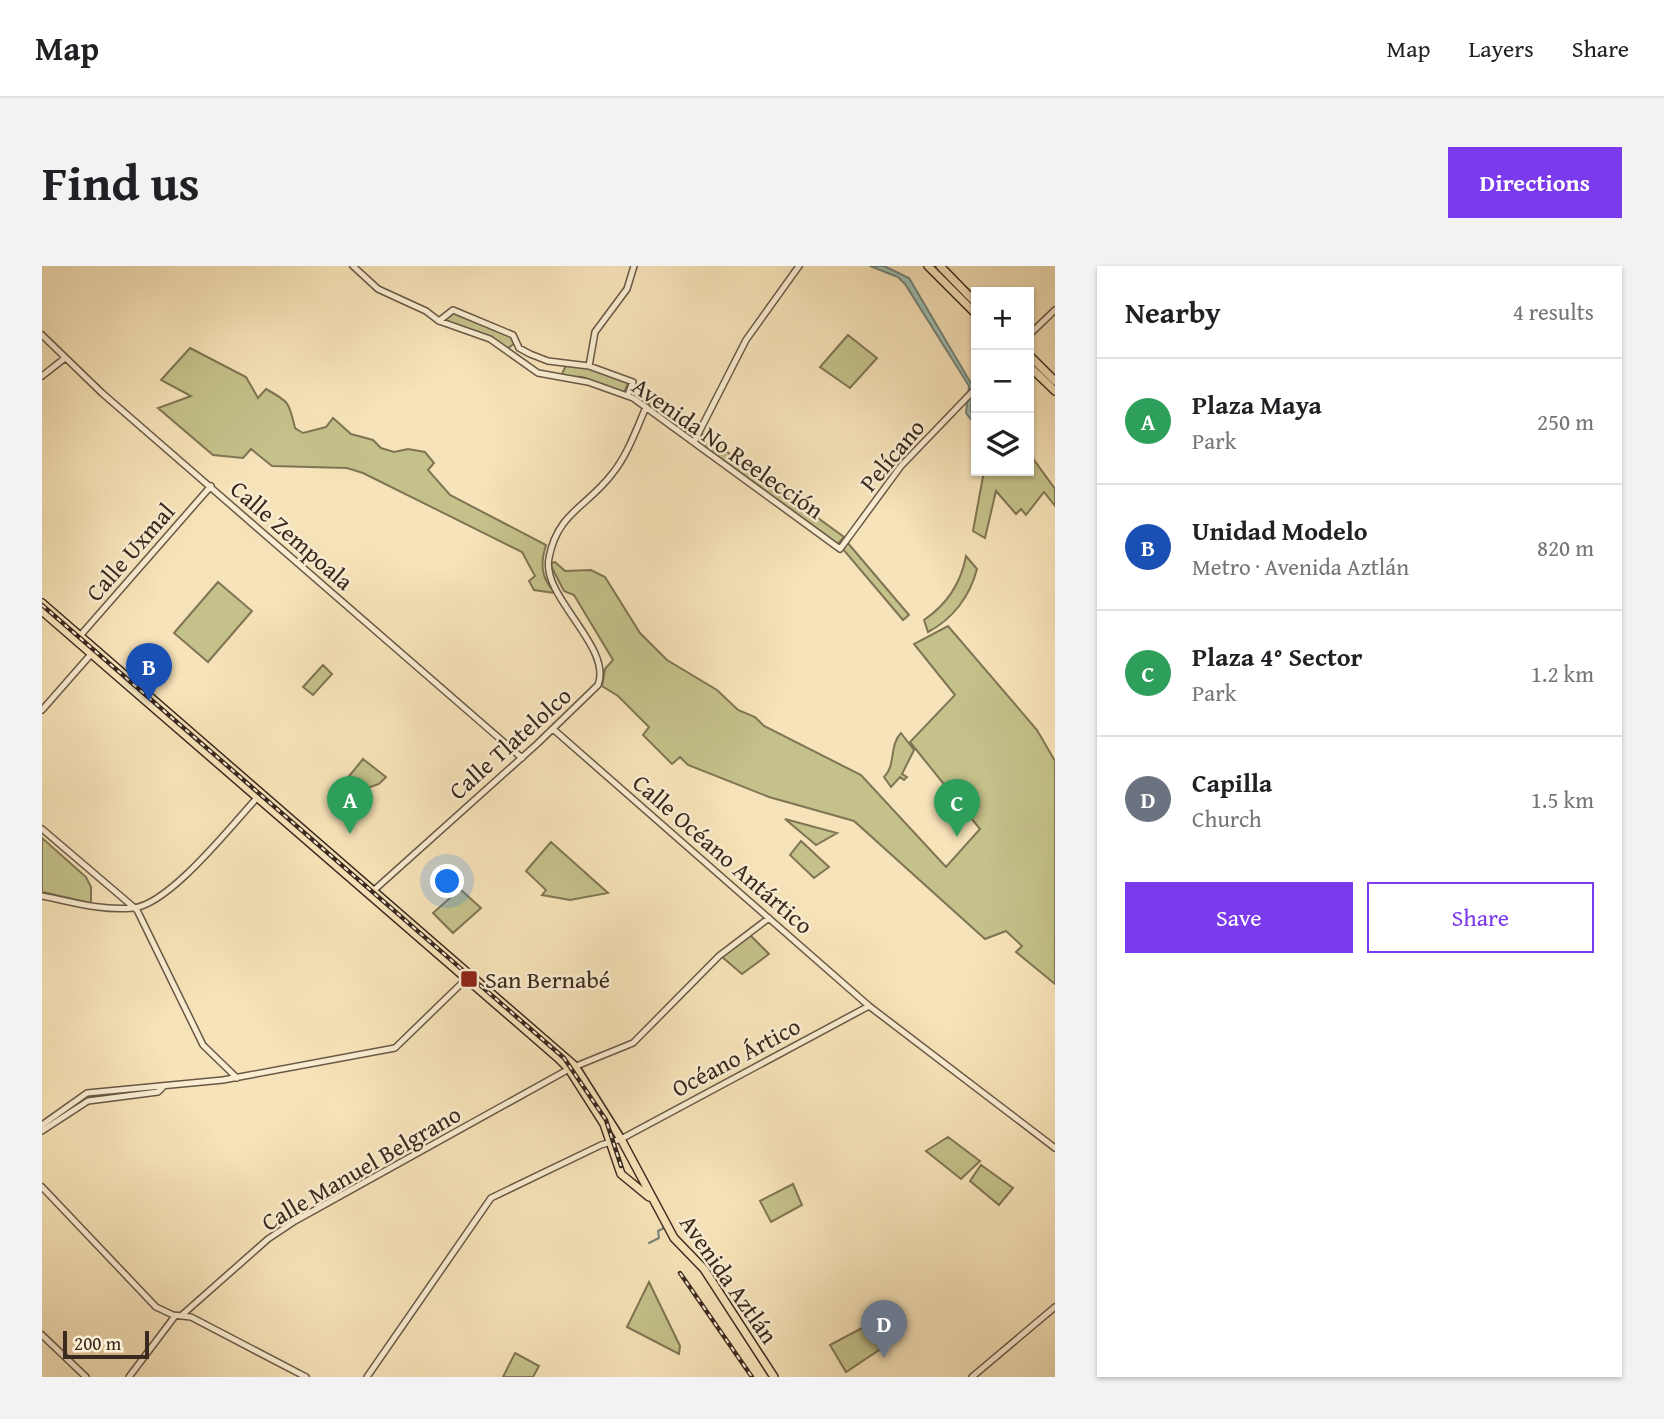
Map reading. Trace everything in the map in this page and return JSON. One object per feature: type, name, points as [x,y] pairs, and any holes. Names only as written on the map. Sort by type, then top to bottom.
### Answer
[{"type":"main road","points":[[928,266],[971,309]]},
{"type":"main road","points":[[940,266],[971,298]]},
{"type":"main road","points":[[1034,360],[1055,380]]},
{"type":"main road","points":[[1034,371],[1055,391]]},
{"type":"main road","name":"Avenida Aztlán","points":[[42,603],[78,638],[466,980],[572,1067],[604,1124],[623,1177],[654,1202]]},
{"type":"main road","name":"Avenida Aztlán","points":[[42,611],[78,638]]},
{"type":"main road","name":"Avenida Aztlán","points":[[94,652],[256,799],[572,1067],[621,1139],[674,1238],[704,1269],[774,1377]]},
{"type":"main road","points":[[601,1145],[614,1153]]},
{"type":"street","name":"Avenida No Reelección","points":[[353,266],[378,289],[426,311],[439,321],[490,339],[538,373],[588,382],[628,395],[840,549]]},
{"type":"street","points":[[589,366],[595,332],[627,289],[634,266]]},
{"type":"street","points":[[694,442],[740,350],[799,266]]},
{"type":"street","name":"Avenida No Reelección","points":[[439,321],[453,310],[513,335],[519,348],[544,360],[589,366],[633,382],[628,395]]},
{"type":"street","points":[[1034,330],[1055,310]]},
{"type":"street","name":"Calle Zempoala","points":[[42,335],[522,758]]},
{"type":"street","points":[[42,376],[65,358]]},
{"type":"street","name":"Pelícano","points":[[840,549],[901,466],[971,393]]},
{"type":"street","name":"Calle Tlatelolco","points":[[370,894],[592,693],[601,674],[599,664],[551,578],[548,562],[561,525],[573,510],[613,473],[646,407]]},
{"type":"street","name":"Calle Uxmal","points":[[78,638],[211,486]]},
{"type":"street","points":[[42,710],[94,652]]},
{"type":"street","name":"Calle Océano Antártico","points":[[553,729],[869,1006],[1055,1148]]},
{"type":"street","points":[[42,896],[95,906],[135,908],[191,872],[256,799]]},
{"type":"street","points":[[42,829],[135,908],[203,1045],[237,1078]]},
{"type":"street","name":"Calle Manuel Belgrano","points":[[182,1315],[280,1231],[572,1067],[635,1041],[719,956],[769,918]]},
{"type":"street","points":[[42,1125],[87,1093],[237,1078],[395,1048],[466,980]]},
{"type":"street","name":"Océano Ártico","points":[[367,1377],[491,1198],[601,1145],[621,1139],[869,1006]]},
{"type":"street","points":[[42,1131],[88,1101],[158,1092],[163,1087]]},
{"type":"street","points":[[42,1187],[156,1307],[175,1316],[182,1315],[306,1377]]},
{"type":"street","points":[[972,1377],[1055,1307]]},
{"type":"street","points":[[129,1377],[175,1316]]},
{"type":"street","points":[[42,1335],[86,1377]]},
{"type":"shaded area","points":[[870,266],[884,266],[909,278],[971,383],[971,420],[966,413],[969,386],[898,277]]},
{"type":"shaded area","points":[[453,312],[512,337],[515,343],[507,349],[444,320]]},
{"type":"shaded area","points":[[848,335],[877,358],[850,388],[820,367]]},
{"type":"shaded area","points":[[190,348],[246,377],[258,398],[266,389],[284,400],[290,408],[295,428],[303,433],[326,427],[333,418],[351,434],[373,440],[381,448],[394,452],[408,449],[425,452],[434,463],[428,470],[450,495],[546,545],[543,570],[555,593],[534,590],[529,581],[535,576],[522,552],[363,473],[347,468],[272,466],[251,449],[243,458],[213,455],[158,408],[191,396],[161,380]]},
{"type":"shaded area","points":[[567,363],[587,366],[628,383],[624,393],[582,377],[561,376]]},
{"type":"shaded area","points":[[652,398],[695,429],[691,437],[648,405]]},
{"type":"shaded area","points":[[700,432],[844,537],[838,544],[695,440]]},
{"type":"shaded area","points":[[1034,460],[1055,489],[1055,506],[1044,492],[1026,515],[1021,509],[1016,514],[996,491],[985,538],[973,531],[983,476],[1034,476]]},
{"type":"shaded area","points":[[847,542],[909,615],[903,620],[842,548]]},
{"type":"shaded area","points":[[966,556],[977,569],[970,588],[953,613],[928,632],[924,620],[951,592]]},
{"type":"shaded area","points":[[555,562],[565,571],[591,570],[605,577],[640,633],[667,660],[717,690],[738,710],[861,775],[946,867],[980,829],[910,742],[955,695],[914,644],[948,626],[1037,730],[1055,761],[1055,984],[1016,952],[1022,946],[1006,931],[985,939],[854,821],[769,797],[688,765],[680,757],[672,764],[643,735],[649,727],[618,696],[602,686],[605,669],[613,660],[574,595],[564,591],[550,564]]},
{"type":"shaded area","points":[[218,582],[252,611],[208,662],[174,633]]},
{"type":"shaded area","points":[[323,665],[332,674],[313,695],[303,687]]},
{"type":"shaded area","points":[[901,733],[914,750],[902,774],[907,777],[904,780],[900,777],[891,787],[884,777]]},
{"type":"shaded area","points":[[363,759],[386,777],[379,784],[365,789],[346,780]]},
{"type":"shaded area","points":[[785,819],[837,833],[816,845]]},
{"type":"shaded area","points":[[42,838],[86,877],[91,887],[91,903],[42,892]]},
{"type":"shaded area","points":[[801,841],[829,867],[814,878],[790,855]]},
{"type":"shaded area","points":[[551,842],[608,893],[570,900],[542,895],[546,890],[526,871]]},
{"type":"shaded area","points":[[460,889],[481,908],[453,933],[433,913]]},
{"type":"shaded area","points":[[749,934],[769,954],[742,974],[721,956]]},
{"type":"shaded area","points":[[948,1137],[980,1161],[961,1179],[926,1151]]},
{"type":"shaded area","points":[[981,1165],[1013,1188],[999,1205],[970,1181]]},
{"type":"shaded area","points":[[793,1184],[802,1205],[771,1222],[760,1201]]},
{"type":"shaded area","points":[[649,1282],[680,1346],[679,1354],[627,1327]]},
{"type":"shaded area","points":[[862,1328],[882,1348],[846,1372],[830,1345]]},
{"type":"shaded area","points":[[515,1353],[539,1366],[533,1377],[503,1377]]},
{"type":"waterway","points":[[649,1243],[659,1238],[658,1231],[664,1228]]},
{"type":"railway","points":[[42,605],[564,1058],[606,1120],[621,1166]]},
{"type":"railway","points":[[680,1273],[752,1377]]},
{"type":"place","name":"Unidad Modelo","points":[[149,701]]},
{"type":"place","name":"Plaza Maya","points":[[350,834]]},
{"type":"place","name":"Plaza 4° Sector","points":[[957,837]]},
{"type":"place","name":"San Bernabé","points":[[469,979]]},
{"type":"place","name":"Capilla","points":[[884,1358]]}]
